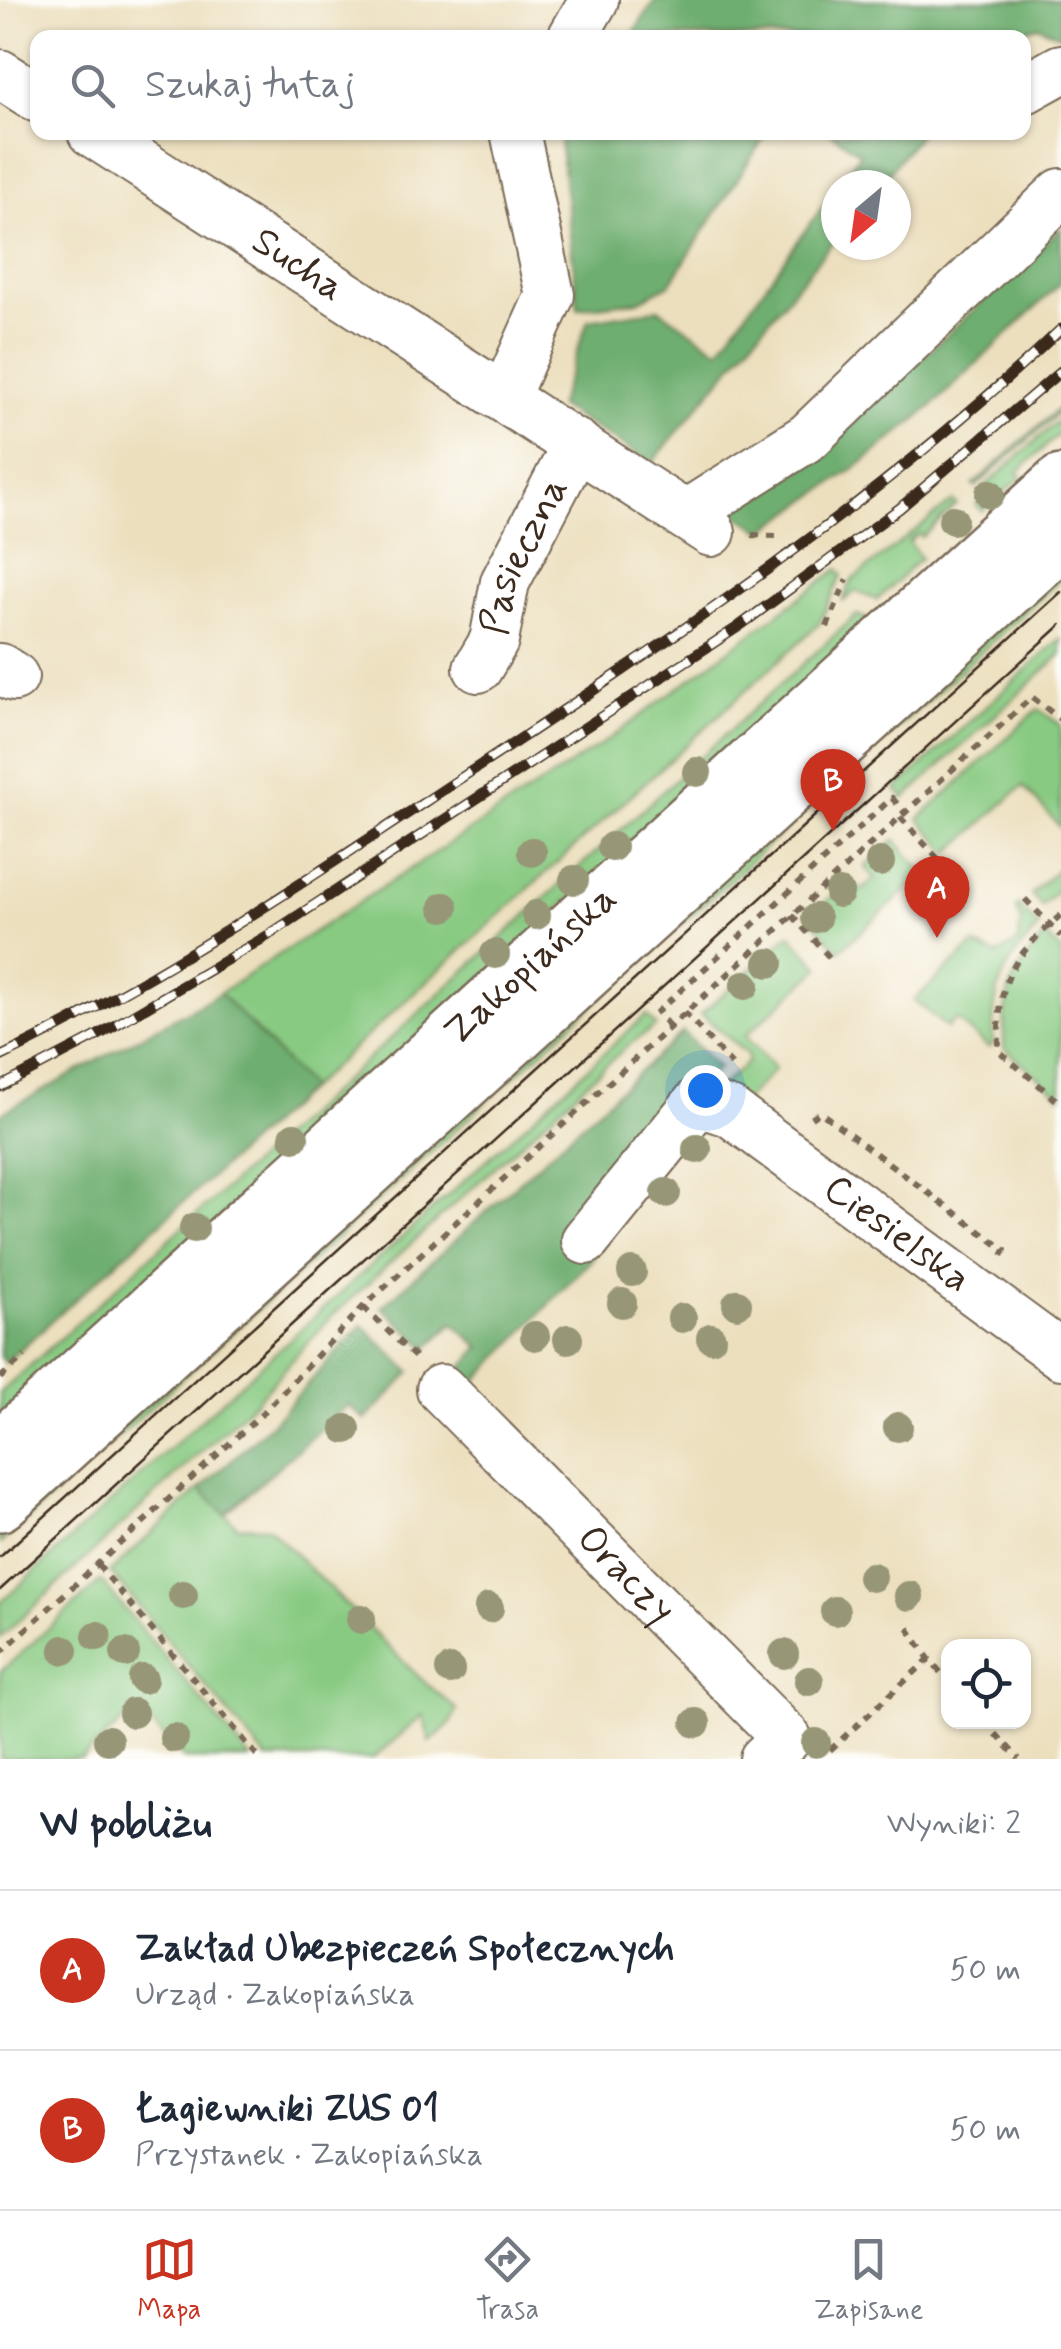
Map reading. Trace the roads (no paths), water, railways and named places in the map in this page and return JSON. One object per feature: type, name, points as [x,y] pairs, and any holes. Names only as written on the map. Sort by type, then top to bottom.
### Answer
[{"type":"main road","name":"Zakopiańska","points":[[0,1449],[1061,483]]},
{"type":"main road","name":"Zakopiańska","points":[[0,1503],[1061,541]]},
{"type":"street","points":[[577,30],[594,0]]},
{"type":"street","points":[[1031,85],[1061,69]]},
{"type":"street","points":[[0,74],[30,93]]},
{"type":"street","name":"Sucha","points":[[105,140],[506,396],[698,524],[808,437],[1061,193]]},
{"type":"street","points":[[506,396],[550,294],[517,140]]},
{"type":"street","name":"Pasieczna","points":[[478,668],[494,641],[505,582],[577,444]]},
{"type":"street","name":"Ciesielska","points":[[586,1240],[698,1102],[727,1092],[1061,1354]]},
{"type":"street","name":"Oraczy","points":[[429,1374],[787,1738],[764,1759]]},
{"type":"tram line","points":[[0,1557],[1061,592]]},
{"type":"tram line","points":[[0,1590],[1061,625]]},
{"type":"railway","points":[[0,1057],[180,959],[622,671],[848,509],[921,452],[1061,329]]},
{"type":"railway","points":[[0,1087],[95,1037],[267,936],[738,627],[900,508],[1061,371]]},
{"type":"place","name":"Łagiewniki ZUS 01","points":[[833,831]]},
{"type":"place","name":"Zakład Ubezpieczeń Społecznych","points":[[937,938]]}]
